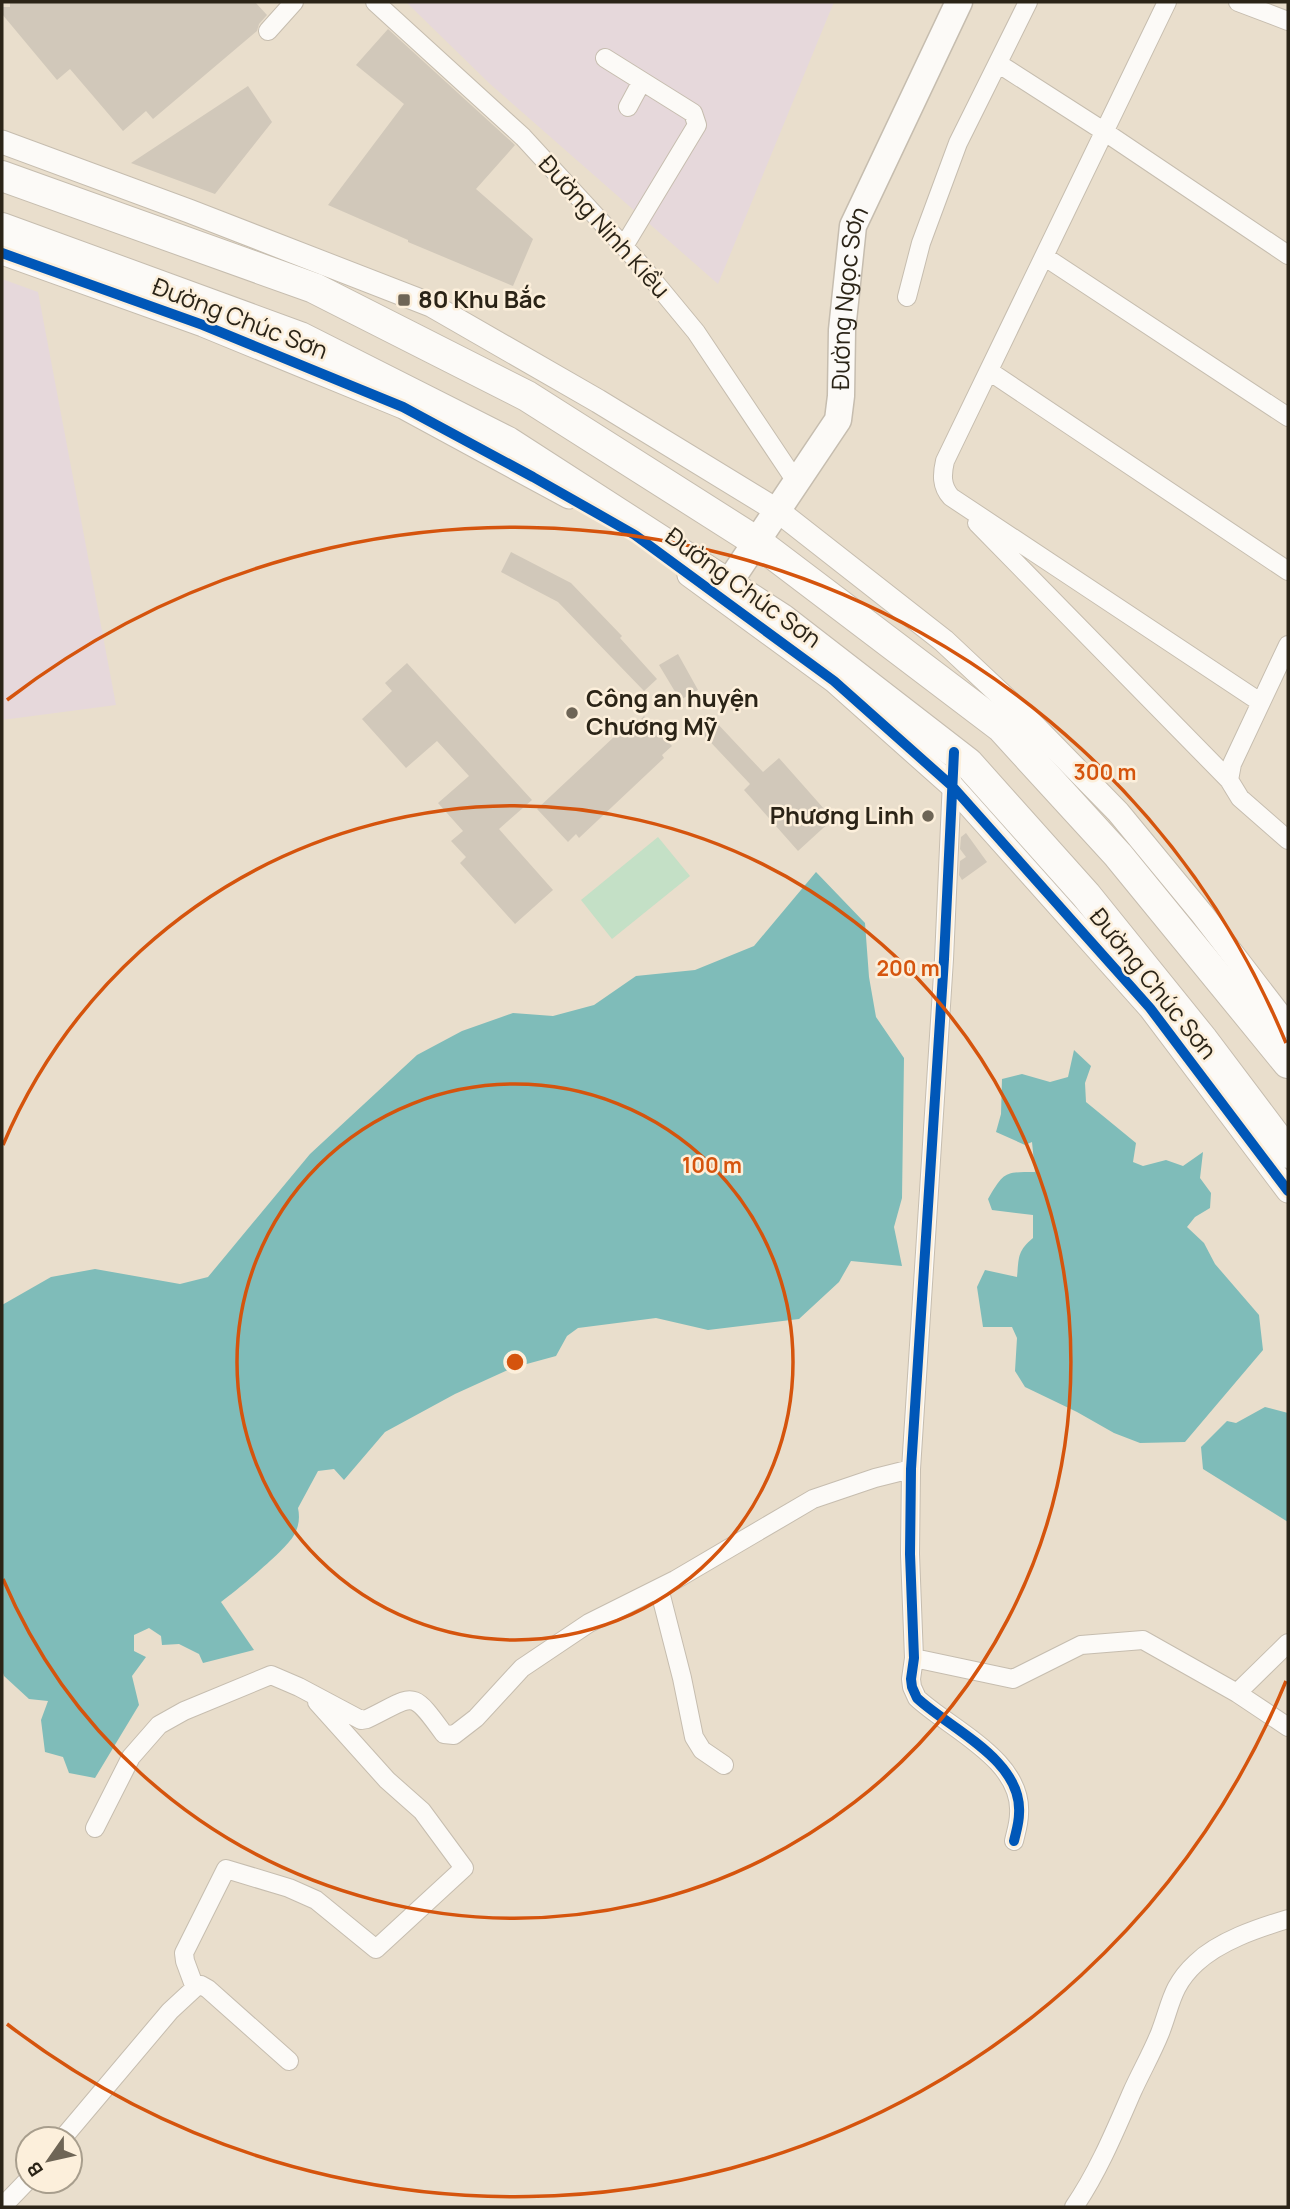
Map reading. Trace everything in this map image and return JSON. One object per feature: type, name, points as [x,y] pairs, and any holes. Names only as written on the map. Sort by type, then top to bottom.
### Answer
[{"type":"highway","name":"Đường Chúc Sơn","points":[[2,176],[314,288],[527,396],[757,542],[1001,727],[1118,855],[1288,1063]]},
{"type":"highway","name":"Đường Chúc Sơn","points":[[2,229],[300,337],[508,442],[782,619],[968,763],[1086,895],[1203,1040],[1288,1153]]},
{"type":"main road","name":"Đường Ngọc Sơn","points":[[728,584],[838,419],[842,330],[851,235],[856,216],[959,2]]},
{"type":"street","points":[[268,31],[294,2]]},
{"type":"street","name":"Đường Ninh Kiều","points":[[375,2],[523,136],[624,246],[696,332],[797,483]]},
{"type":"street","points":[[907,297],[939,192],[958,143],[1028,2]]},
{"type":"street","points":[[1167,2],[945,461],[943,480],[951,497],[1229,780],[1240,798],[1288,840]]},
{"type":"street","points":[[1238,2],[1288,21]]},
{"type":"street","points":[[605,58],[693,113],[697,125],[624,246]]},
{"type":"street","points":[[999,64],[1288,255]]},
{"type":"street","points":[[628,107],[642,81]]},
{"type":"street","points":[[2,142],[431,305],[598,401],[778,511],[944,641],[1036,729],[1118,812],[1202,914],[1288,1026]]},
{"type":"street","name":"Đường Chúc Sơn","points":[[2,253],[203,325],[402,407],[635,535],[834,681],[952,786],[1150,1008],[1288,1191]]},
{"type":"street","points":[[1045,257],[1288,417]]},
{"type":"street","points":[[989,371],[1288,571]]},
{"type":"street","points":[[951,497],[1260,702]]},
{"type":"street","points":[[1229,780],[1232,764],[1288,645]]},
{"type":"street","points":[[954,752],[944,959],[911,1469],[910,1554],[914,1658],[911,1679],[913,1691],[918,1698],[987,1752],[1011,1780],[1018,1794],[1019,1814],[1014,1841]]},
{"type":"street","points":[[95,1828],[131,1757],[159,1725],[184,1711],[269,1675],[279,1677],[361,1720],[402,1700],[415,1700],[423,1705],[444,1734],[454,1735],[476,1718],[522,1668],[597,1618],[659,1588],[813,1499],[911,1469]]},
{"type":"street","points":[[659,1588],[694,1737],[702,1750],[724,1765]]},
{"type":"street","points":[[914,1658],[1013,1679],[1081,1645],[1143,1640],[1237,1693],[1288,1727]]},
{"type":"street","points":[[1237,1693],[1288,1643]]},
{"type":"street","points":[[195,1988],[184,1953],[226,1869],[289,1888],[316,1900],[376,1948],[464,1868],[422,1811],[387,1780],[307,1692]]},
{"type":"street","points":[[1074,2207],[1113,2136],[1160,2033],[1171,1997],[1179,1983],[1197,1961],[1223,1945],[1288,1919]]},
{"type":"street","points":[[74,2125],[170,2011],[201,1985],[289,2060]]},
{"type":"shaded area","points":[[406,2],[834,2],[718,284],[489,83]]},
{"type":"shaded area","points":[[2,279],[38,292],[116,705],[2,720]]},
{"type":"green space","points":[[658,837],[690,876],[612,939],[581,900]]},
{"type":"water","points":[[816,872],[865,923],[869,977],[876,1017],[904,1058],[902,1198],[894,1227],[902,1266],[851,1261],[839,1282],[799,1319],[708,1330],[656,1318],[578,1328],[567,1336],[556,1356],[512,1368],[455,1394],[385,1432],[344,1480],[334,1469],[318,1471],[298,1508],[299,1519],[294,1535],[282,1550],[221,1602],[254,1650],[203,1663],[199,1654],[179,1644],[162,1645],[161,1636],[149,1628],[134,1635],[134,1651],[146,1657],[132,1676],[139,1705],[95,1778],[69,1773],[63,1757],[45,1752],[41,1720],[48,1701],[29,1699],[4,1676],[2,1670],[2,1305],[51,1277],[95,1269],[180,1284],[208,1277],[310,1154],[417,1055],[462,1031],[513,1013],[553,1016],[594,1005],[636,976],[695,970],[754,946]]},
{"type":"water","points":[[1074,1050],[1091,1066],[1085,1083],[1086,1102],[1136,1143],[1133,1162],[1143,1166],[1166,1160],[1183,1166],[1203,1152],[1200,1178],[1211,1193],[1210,1208],[1195,1217],[1187,1227],[1204,1243],[1215,1264],[1259,1315],[1263,1350],[1185,1442],[1140,1443],[1114,1433],[1025,1387],[1015,1371],[1017,1338],[1012,1327],[983,1327],[977,1287],[985,1270],[1017,1277],[1021,1251],[1033,1238],[1033,1215],[992,1210],[988,1199],[1006,1175],[1035,1172],[1032,1142],[1025,1145],[996,1132],[1001,1114],[1002,1079],[1022,1074],[1050,1082],[1068,1077]]},
{"type":"water","points":[[1265,1407],[1288,1413],[1288,1522],[1203,1469],[1201,1447],[1227,1421],[1236,1423]]},
{"type":"building","points":[[10,2],[255,2],[267,15],[257,31],[153,119],[146,111],[123,131],[70,69],[57,80],[2,14],[2,7],[10,7]]},
{"type":"building","points":[[388,29],[515,145],[476,189],[533,239],[513,286],[328,205],[404,104],[356,65]]},
{"type":"building","points":[[248,86],[272,122],[215,194],[131,163]]},
{"type":"building","points":[[511,552],[571,583],[622,636],[620,638],[657,679],[644,691],[558,602],[501,572]]},
{"type":"building","points":[[678,654],[698,690],[680,700],[659,665]]},
{"type":"building","points":[[407,663],[532,800],[499,829],[553,890],[515,924],[460,863],[466,857],[451,841],[463,831],[438,803],[469,776],[437,741],[406,768],[362,719],[392,691],[385,683]]},
{"type":"building","points":[[644,716],[672,746],[662,755],[664,758],[579,838],[576,834],[568,842],[537,809],[631,721],[635,725]]},
{"type":"building","points":[[714,720],[763,772],[779,758],[833,819],[798,851],[744,790],[750,784],[701,732]]},
{"type":"building","points":[[966,833],[987,862],[962,880],[959,875],[960,861],[966,857],[960,849],[961,837]]},
{"type":"cycle path","points":[[2,253],[203,325],[403,407],[635,535],[834,681],[952,786],[1150,1008],[1288,1191]]},
{"type":"cycle path","points":[[954,752],[944,959],[911,1469],[910,1554],[914,1658],[911,1679],[917,1698],[982,1747],[1009,1777],[1017,1795],[1019,1814],[1014,1841]]},
{"type":"place","name":"80 Khu Bắc","points":[[404,300]]},
{"type":"place","name":"Công an huyện Chương Mỹ","points":[[572,713]]},
{"type":"place","name":"Phương Linh","points":[[928,816]]}]
